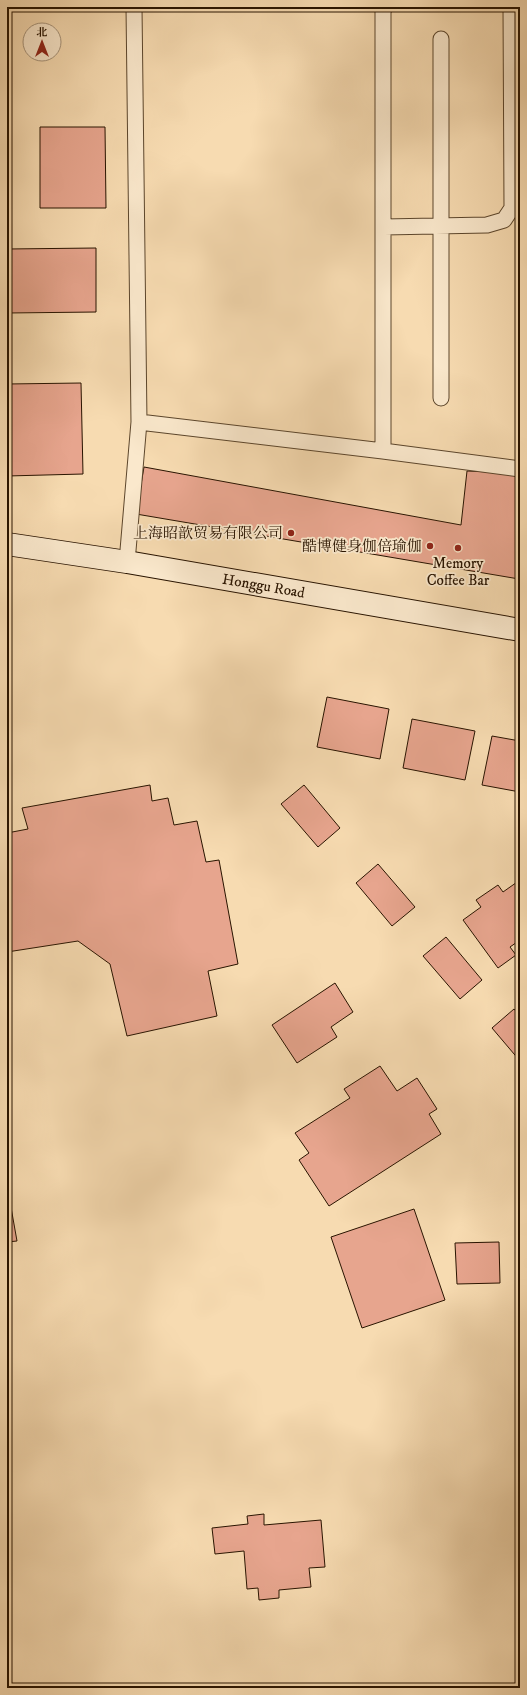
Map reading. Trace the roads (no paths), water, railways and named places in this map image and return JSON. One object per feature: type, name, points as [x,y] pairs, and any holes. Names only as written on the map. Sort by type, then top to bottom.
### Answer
[{"type":"street","name":"Honggu Road","points":[[7,544],[127,562],[520,630]]},
{"type":"lane","points":[[127,562],[139,422],[134,7]]},
{"type":"lane","points":[[383,451],[385,7]]},
{"type":"lane","points":[[384,226],[442,227],[487,225],[504,220],[512,208],[511,7]]},
{"type":"lane","points":[[441,39],[441,398]]},
{"type":"lane","points":[[139,422],[520,469]]},
{"type":"place","name":"上海昭歆贸易有限公司","points":[[291,533]]},
{"type":"place","name":"酷博健身伽倍瑜伽","points":[[430,546]]},
{"type":"place","name":"Memory Coffee Bar","points":[[458,548]]}]
